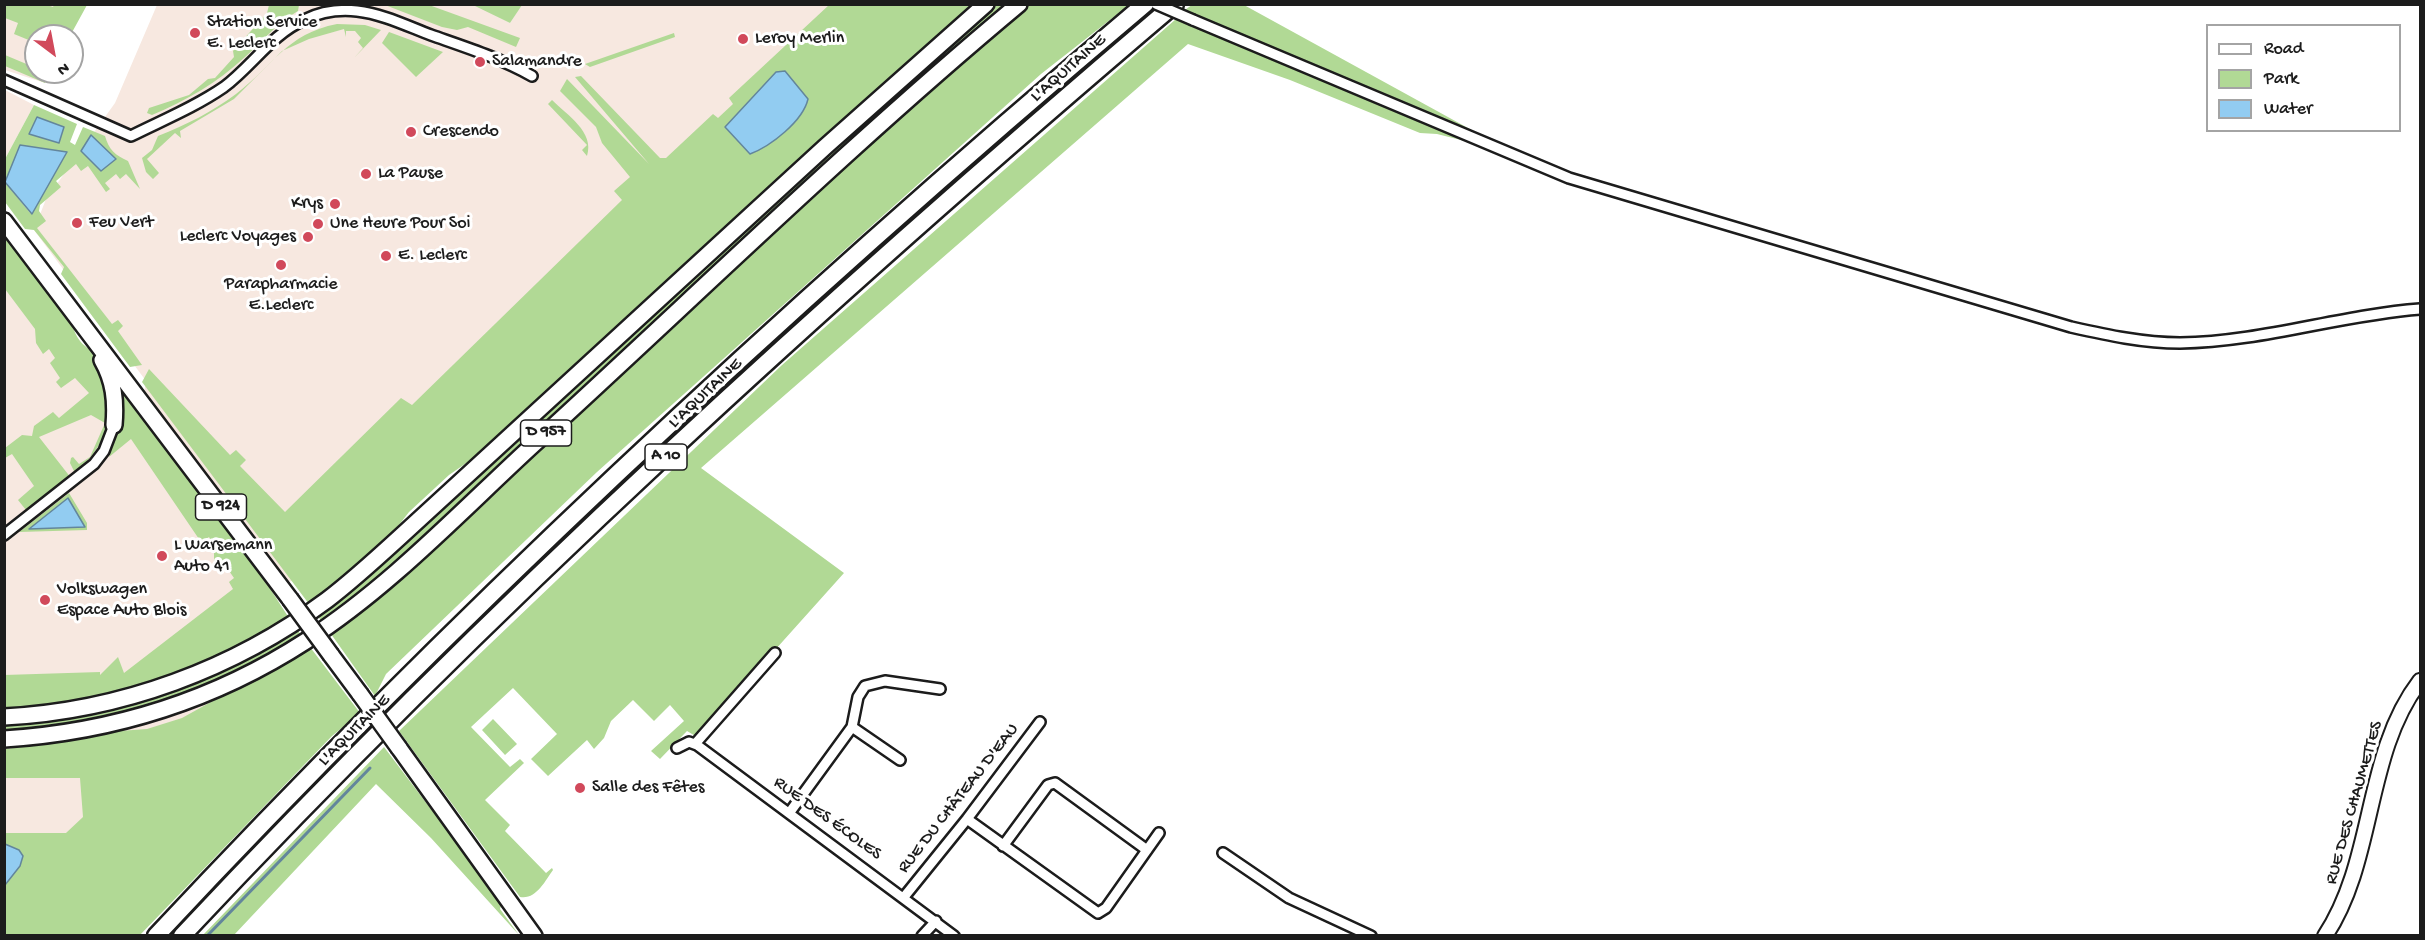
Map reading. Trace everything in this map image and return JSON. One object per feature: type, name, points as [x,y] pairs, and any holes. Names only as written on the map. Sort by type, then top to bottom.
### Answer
[{"type":"highway","name":"L'AQUITAINE","points":[[156,936],[353,732],[617,476],[881,234],[1145,4]]},
{"type":"highway","name":"L'AQUITAINE","points":[[182,936],[375,738],[639,482],[878,262],[1175,4]]},
{"type":"main road","name":"D 957","points":[[4,717],[77,709],[164,686],[236,656],[327,600],[400,537],[825,147],[986,4]]},
{"type":"main road","name":"D 957","points":[[4,739],[65,733],[109,725],[194,699],[278,658],[339,618],[415,554],[792,205],[1019,4]]},
{"type":"main road","name":"D 924","points":[[4,221],[290,599],[534,936]]},
{"type":"main road","points":[[94,338],[98,354],[110,373],[115,393],[114,425]]},
{"type":"street","points":[[1156,4],[1569,178],[2071,327],[2114,337],[2182,343],[2246,337],[2385,311],[2421,309]]},
{"type":"street","points":[[4,80],[131,136],[216,92],[247,68],[277,38],[297,23],[322,13],[340,10],[356,10],[387,18],[502,61],[532,76]]},
{"type":"street","points":[[4,535],[94,464],[104,451],[114,425]]},
{"type":"street","points":[[677,748],[685,742],[694,744],[775,653]]},
{"type":"street","points":[[790,812],[852,727],[858,697],[870,682],[885,681],[940,689]]},
{"type":"street","name":"RUE DES CHAUMETTES","points":[[2325,936],[2343,907],[2351,885],[2394,729],[2409,697],[2421,681]]},
{"type":"street","name":"RUE DU CHÂTEAU D'EAU","points":[[904,897],[967,819],[1040,722]]},
{"type":"street","points":[[852,727],[900,760]]},
{"type":"street","name":"RUE DES ÉCOLES","points":[[694,744],[790,812],[954,936]]},
{"type":"street","points":[[1003,846],[1048,785],[1055,783],[1147,850]]},
{"type":"street","points":[[967,819],[1098,913],[1106,908],[1159,833]]},
{"type":"street","points":[[1223,854],[1290,898],[1371,936]]},
{"type":"street","points":[[922,936],[936,921]]},
{"type":"shaded area","points":[[473,4],[510,23],[522,4],[922,5],[324,578],[243,586],[328,709],[5,935],[4,267],[138,432],[146,381],[34,230],[46,199],[115,103],[157,5]]},
{"type":"shaded area","points":[[5,5],[86,5],[55,24],[24,24],[24,76],[5,70]]},
{"type":"shaded area","points":[[5,90],[34,105],[5,159]]},
{"type":"green space","points":[[473,4],[522,5],[510,23]]},
{"type":"green space","points":[[1193,4],[1244,5],[1488,139],[1185,10]]},
{"type":"green space","points":[[4,5],[53,7],[54,5],[87,5],[77,24],[24,24],[24,38],[14,34],[18,23],[5,18]]},
{"type":"green space","points":[[269,5],[299,5],[298,11],[283,21],[235,66],[213,83],[165,110],[152,115],[147,113],[149,108],[189,95],[208,79],[215,78],[234,57],[233,51],[267,13]]},
{"type":"green space","points":[[385,5],[429,5],[520,38],[516,47],[468,27],[457,30],[442,27]]},
{"type":"green space","points":[[829,5],[975,5],[491,446],[449,475],[409,512],[388,539],[309,604],[142,382],[149,369],[230,455],[236,450],[246,460],[240,466],[285,512],[401,398],[412,405],[622,200],[614,191],[630,177],[602,143],[596,127],[560,91],[567,79],[649,164],[575,77],[581,76],[660,158],[666,158],[713,114],[718,118],[733,104],[729,98]]},
{"type":"green space","points":[[994,5],[1011,5],[437,525],[361,593],[322,622],[317,615]]},
{"type":"green space","points":[[1028,5],[1129,5],[1041,74],[597,472],[386,674],[375,696],[331,634],[367,606],[837,173]]},
{"type":"green space","points":[[1176,19],[1485,146],[1437,134],[1420,133],[1290,80],[1188,44],[701,468],[844,573],[697,737],[687,731],[660,759],[651,751],[684,721],[670,705],[654,721],[633,700],[611,721],[604,738],[594,749],[587,740],[548,776],[531,759],[557,734],[513,688],[471,727],[510,767],[520,759],[524,763],[485,800],[510,825],[505,831],[546,873],[552,868],[553,870],[535,893],[531,896],[520,897],[399,731],[782,365]]},
{"type":"green space","points":[[337,24],[365,25],[381,30],[354,58],[363,48],[358,42],[361,38],[355,31],[346,31],[346,37],[344,29],[309,39],[284,50],[305,35]]},
{"type":"green space","points":[[389,32],[443,52],[416,77],[382,43]]},
{"type":"green space","points":[[674,33],[675,37],[590,67],[585,64]]},
{"type":"green space","points":[[5,55],[24,63],[24,74],[5,66]]},
{"type":"green space","points":[[272,61],[234,99],[180,131],[181,138],[175,133],[147,159],[159,173],[153,179],[146,172],[142,158],[152,150],[158,136],[198,118],[227,101]]},
{"type":"green space","points":[[552,100],[572,118],[583,132],[587,139],[588,147],[587,156],[582,150],[587,145],[548,104]]},
{"type":"green space","points":[[34,105],[77,124],[70,142],[75,145],[83,127],[105,136],[113,152],[128,161],[140,189],[126,174],[120,179],[116,174],[105,183],[110,189],[106,192],[88,166],[81,171],[76,164],[56,181],[61,187],[40,205],[39,211],[46,221],[37,228],[112,324],[118,320],[123,326],[118,331],[142,365],[130,367],[61,274],[64,267],[34,230],[25,229],[5,202],[5,182],[31,214],[5,176],[5,159]]},
{"type":"green space","points":[[4,232],[73,324],[78,339],[90,349],[99,366],[108,399],[109,414],[100,444],[89,459],[75,473],[70,463],[71,458],[73,457],[79,464],[90,457],[105,423],[91,415],[39,437],[71,478],[29,510],[26,510],[18,500],[34,486],[12,454],[5,458],[5,448],[22,435],[32,436],[34,426],[53,412],[59,418],[89,393],[75,378],[61,388],[56,382],[60,378],[50,363],[55,358],[49,349],[43,354],[36,343],[35,329],[5,289]]},
{"type":"green space","points":[[114,376],[260,573],[289,618],[221,656],[153,682],[82,698],[5,710],[4,675],[100,672],[100,675],[118,657],[124,673],[233,589],[229,582],[234,578],[220,558],[214,561],[216,549],[209,537],[201,542],[131,439],[109,457],[118,426]]},
{"type":"green space","points":[[69,493],[87,523],[87,530],[19,532]]},
{"type":"green space","points":[[296,628],[302,636],[224,680],[125,716],[5,734],[4,723],[107,710],[159,695]]},
{"type":"green space","points":[[310,647],[360,713],[332,736],[140,935],[5,935],[5,833],[66,833],[83,817],[80,778],[5,778],[5,749],[71,741],[119,731],[147,729],[182,718]]},
{"type":"green space","points":[[493,719],[517,744],[505,755],[482,730]]},
{"type":"green space","points":[[384,747],[502,903],[500,909],[519,935],[431,838],[376,784],[234,935],[202,936]]},
{"type":"water","points":[[785,71],[808,99],[805,107],[785,132],[750,154],[725,127],[776,72]]},
{"type":"water","points":[[37,117],[64,127],[59,143],[29,134]]},
{"type":"water","points":[[91,135],[116,159],[101,171],[81,151]]},
{"type":"water","points":[[20,145],[67,152],[32,214],[5,182]]},
{"type":"water","points":[[68,498],[85,527],[29,529]]},
{"type":"water","points":[[5,844],[19,850],[23,856],[20,866],[5,885]]},
{"type":"waterway","points":[[207,936],[370,768]]},
{"type":"place","name":"Station Service E. Leclerc","points":[[195,33]]},
{"type":"place","name":"Leroy Merlin","points":[[743,39]]},
{"type":"place","name":"Salamandre","points":[[480,62]]},
{"type":"place","name":"Crescendo","points":[[411,132]]},
{"type":"place","name":"La Pause","points":[[366,174]]},
{"type":"place","name":"Krys","points":[[335,204]]},
{"type":"place","name":"Feu Vert","points":[[77,223]]},
{"type":"place","name":"Une Heure Pour Soi","points":[[318,224]]},
{"type":"place","name":"Leclerc Voyages","points":[[308,237]]},
{"type":"place","name":"E. Leclerc","points":[[386,256]]},
{"type":"place","name":"Parapharmacie E.Leclerc","points":[[281,265]]},
{"type":"place","name":"L Warsemann Auto 41","points":[[162,556]]},
{"type":"place","name":"Volkswagen Espace Auto Blois","points":[[45,600]]},
{"type":"place","name":"Salle des Fêtes","points":[[580,788]]}]
